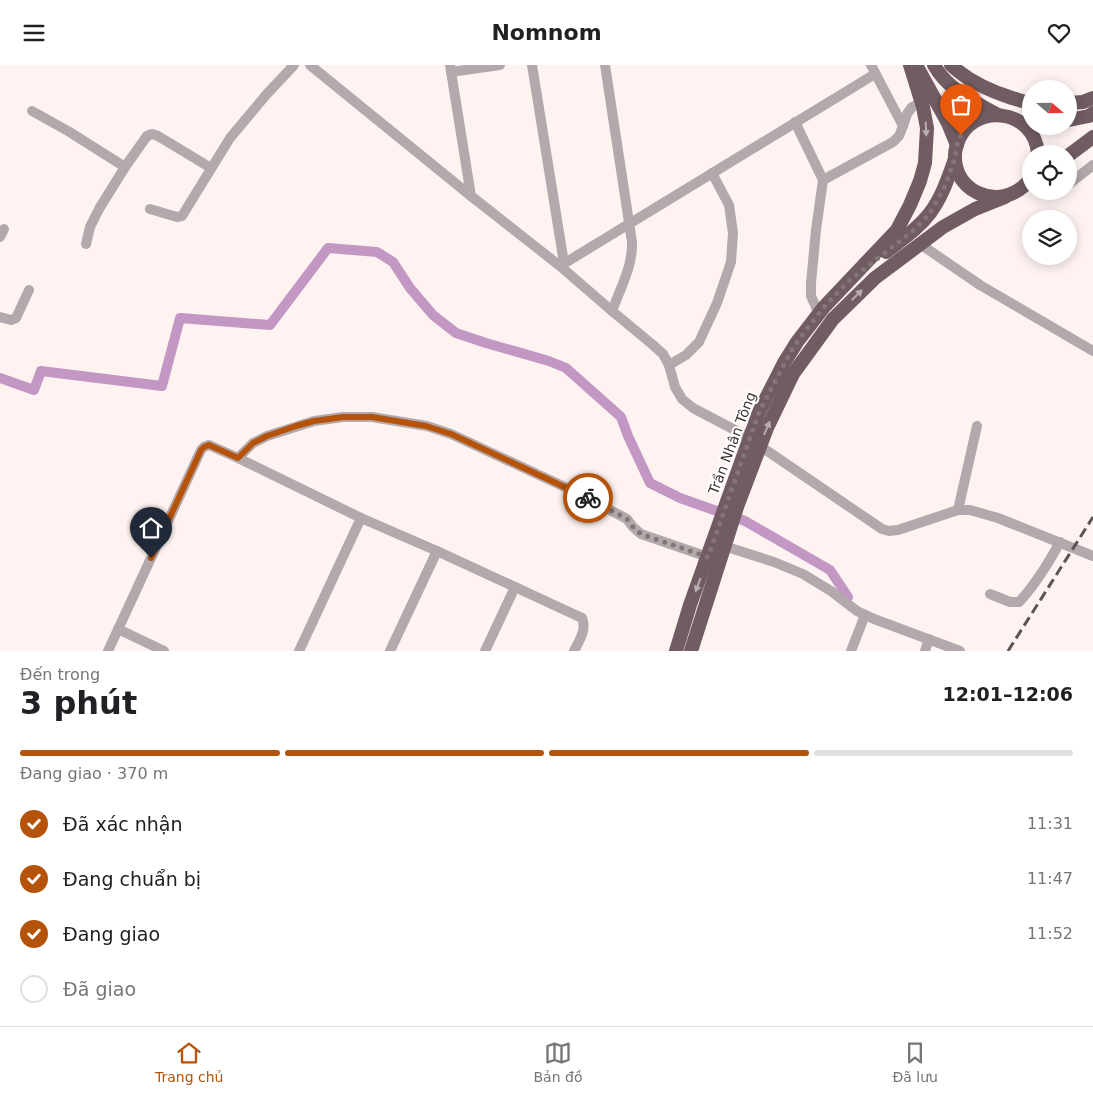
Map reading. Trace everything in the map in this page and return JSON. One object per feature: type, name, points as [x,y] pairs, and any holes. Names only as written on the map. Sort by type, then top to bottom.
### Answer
[{"type":"highway","name":"Trần Nhân Tông","points":[[725,524],[755,442],[759,412],[784,363],[797,342],[819,314],[897,230],[920,181],[925,163],[927,128],[910,65]]},
{"type":"highway","points":[[916,65],[948,123],[956,151],[957,170],[963,181],[981,195],[993,198],[1005,197]]},
{"type":"highway","points":[[934,65],[951,87],[998,115],[1022,120]]},
{"type":"highway","points":[[951,65],[977,85],[1022,101]]},
{"type":"highway","points":[[1078,102],[1093,99]]},
{"type":"highway","points":[[1078,118],[1089,116],[1093,113]]},
{"type":"highway","name":"Trần Nhân Tông","points":[[850,280],[914,230],[930,213],[945,186],[961,135],[968,126],[976,120],[998,115]]},
{"type":"highway","points":[[1077,149],[1093,137]]},
{"type":"highway","name":"Trần Nhân Tông","points":[[755,442],[767,428],[793,374],[833,319],[875,278],[943,227],[975,209],[1016,193],[1022,188]]},
{"type":"highway","points":[[676,651],[708,557],[725,524]]},
{"type":"highway","points":[[691,651],[724,546],[725,524]]},
{"type":"street","points":[[150,209],[177,217],[182,216],[230,138],[294,65]]},
{"type":"street","points":[[310,65],[471,196],[562,264],[612,311],[663,354],[669,365],[675,387],[682,399],[692,409],[755,442],[882,529],[889,531],[898,530],[958,510],[970,509],[998,518],[1093,556]]},
{"type":"street","points":[[471,196],[450,69],[500,65]]},
{"type":"street","points":[[532,65],[562,264]]},
{"type":"street","points":[[605,65],[633,252],[612,311]]},
{"type":"street","points":[[562,264],[795,123],[873,69],[904,126]]},
{"type":"street","points":[[823,180],[893,142],[904,126],[907,114],[912,107],[921,103]]},
{"type":"street","points":[[32,111],[125,167]]},
{"type":"street","points":[[795,123],[823,180],[811,283],[811,296],[819,314]]},
{"type":"street","points":[[86,244],[90,227],[99,209],[125,167],[148,136],[152,134],[158,135],[211,168]]},
{"type":"street","points":[[1077,178],[1093,165]]},
{"type":"street","points":[[669,365],[686,355],[698,342],[717,303],[731,262],[733,233],[729,205],[712,173]]},
{"type":"street","points":[[920,244],[980,285],[1093,351]]},
{"type":"street","points":[[0,317],[11,320],[16,318],[29,290]]},
{"type":"street","points":[[238,458],[253,443],[267,436],[314,421],[343,417],[372,417],[426,426],[451,434],[582,495],[627,519],[641,534],[708,557]]},
{"type":"street","points":[[958,510],[977,426]]},
{"type":"street","points":[[108,651],[201,450],[209,445],[361,518],[582,618],[584,621],[584,631],[574,651]]},
{"type":"street","points":[[299,651],[361,518]]},
{"type":"street","points":[[990,594],[1010,602],[1019,602],[1047,566],[1060,542]]},
{"type":"street","points":[[724,546],[774,562],[803,574],[831,591],[856,611],[960,651]]},
{"type":"street","points":[[390,651],[437,551]]},
{"type":"street","points":[[485,651],[515,587]]},
{"type":"street","points":[[852,651],[865,615]]},
{"type":"street","points":[[118,629],[164,651]]},
{"type":"street","points":[[924,651],[929,639]]},
{"type":"waterway","points":[[0,378],[34,390],[41,371],[162,386],[180,318],[270,325],[328,248],[377,252],[393,262],[410,288],[433,315],[456,333],[549,361],[566,368],[621,417],[650,483],[680,498],[745,521],[830,570],[848,597]]},
{"type":"railway","points":[[1008,651],[1093,517]]},
{"type":"way so far","points":[[588,498],[627,519],[641,534],[708,557],[759,412],[784,363],[797,342],[824,307],[850,280],[914,230],[930,213],[945,186],[961,135]]},
{"type":"route","points":[[151,558],[204,447],[209,445],[238,458],[253,443],[267,436],[314,421],[343,417],[372,417],[426,426],[451,434],[588,498]]}]
